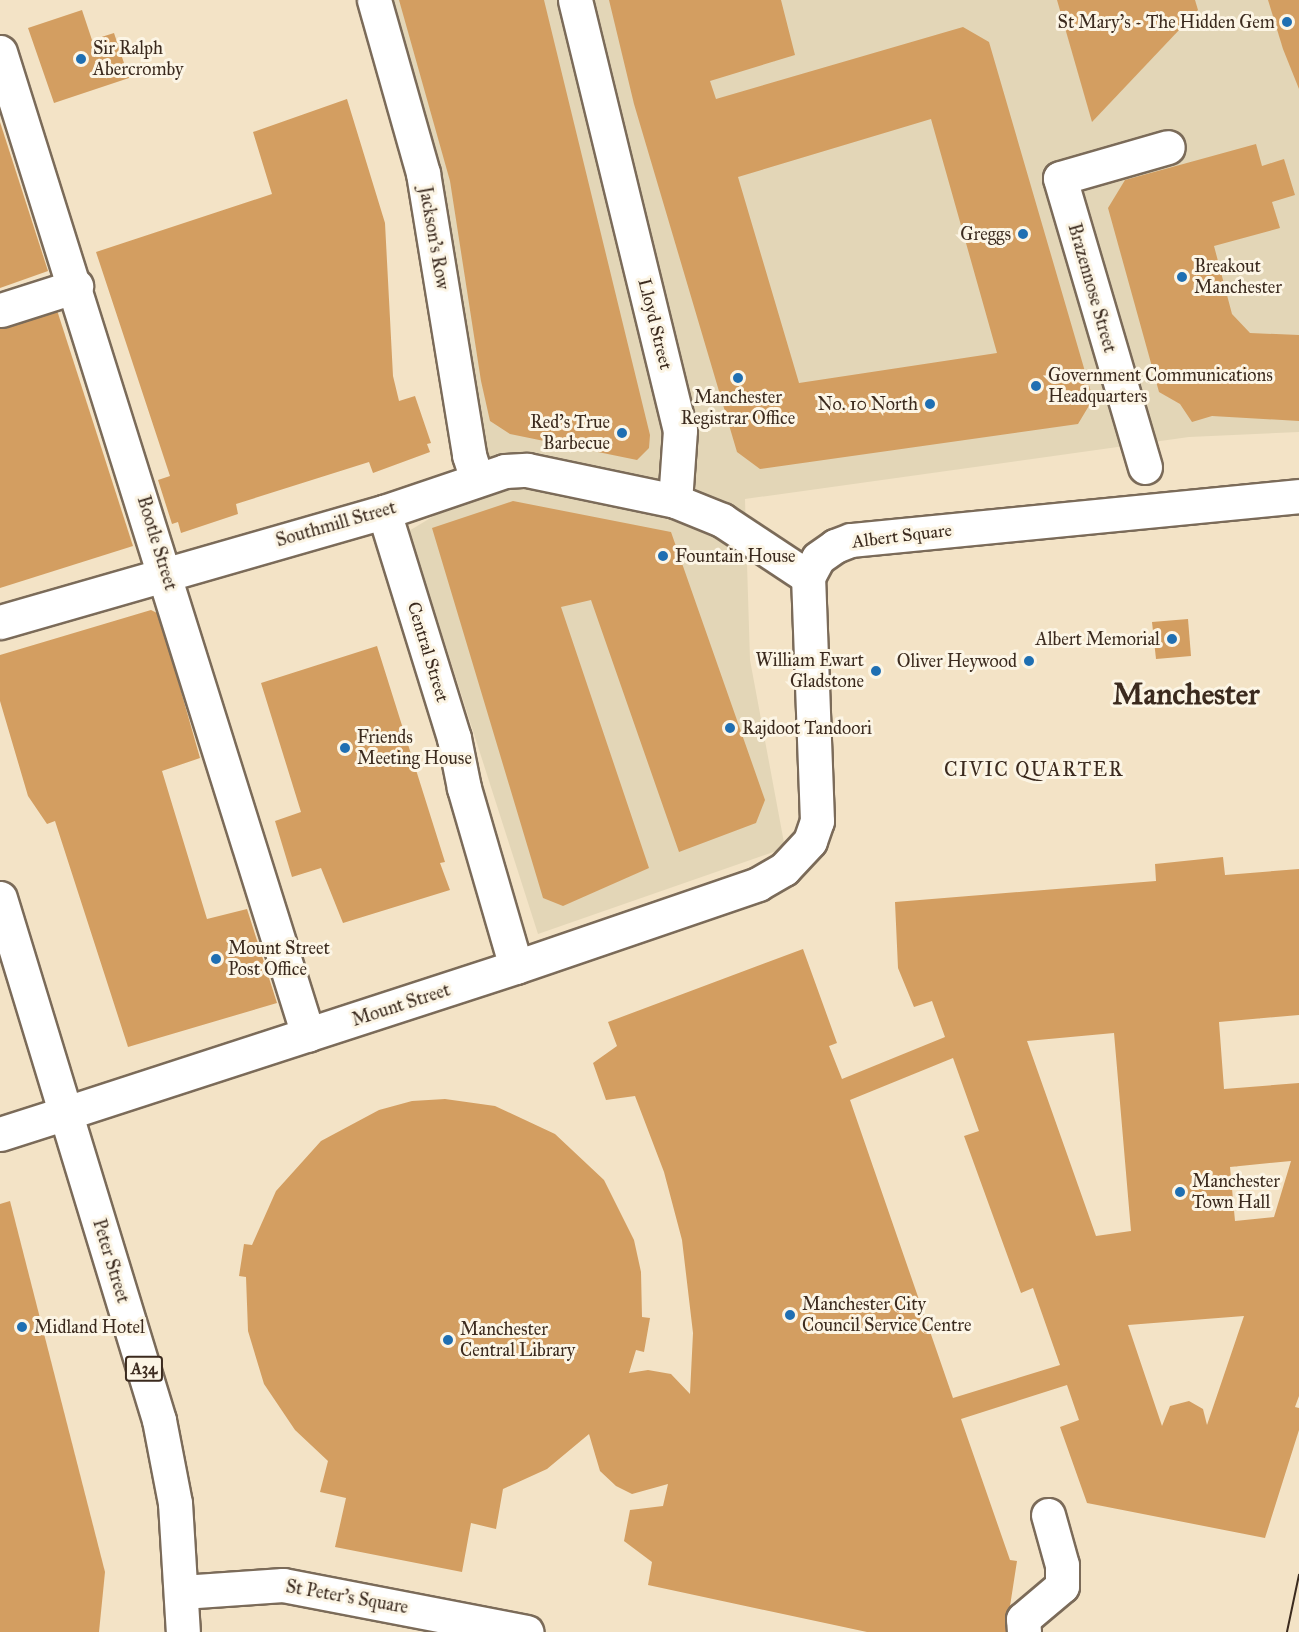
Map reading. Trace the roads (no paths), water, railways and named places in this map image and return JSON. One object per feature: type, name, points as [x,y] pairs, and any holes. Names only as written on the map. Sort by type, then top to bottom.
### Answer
[{"type":"street","name":"Jackson's Row","points":[[374,0],[423,173],[469,455],[477,479]]},
{"type":"street","name":"Lloyd Street","points":[[575,0],[680,430],[675,501]]},
{"type":"street","name":"Bootle Street","points":[[0,52],[76,286],[309,1035]]},
{"type":"street","name":"Brazennose Street","points":[[1145,467],[1059,178],[1167,147]]},
{"type":"street","points":[[1,310],[76,286]]},
{"type":"street","name":"Southmill Street","points":[[0,622],[384,512],[505,471],[527,470],[675,501]]},
{"type":"street","name":"Albert Square","points":[[808,578],[818,558],[851,540],[1299,496]]},
{"type":"street","points":[[675,501],[722,520],[808,578]]},
{"type":"street","name":"Central Street","points":[[384,512],[454,738],[464,788],[516,967]]},
{"type":"street","name":"Mount Street","points":[[0,1134],[516,967],[758,884],[796,860],[810,841],[818,801],[808,578]]},
{"type":"street","name":"Peter Street","points":[[0,898],[159,1419],[175,1503],[183,1632]]},
{"type":"street","points":[[1024,1632],[1023,1620],[1062,1586],[1062,1565],[1048,1515]]},
{"type":"street","name":"St Peter's Square","points":[[182,1592],[283,1585],[518,1630]]},
{"type":"tram line","points":[[1287,1632],[1299,1575]]},
{"type":"place","name":"St Mary's - The Hidden Gem","points":[[1287,22]]},
{"type":"place","name":"Sir Ralph Abercromby","points":[[81,59]]},
{"type":"place","name":"Greggs","points":[[1023,234]]},
{"type":"place","name":"Breakout Manchester","points":[[1182,277]]},
{"type":"place","name":"Manchester Registrar Office","points":[[738,378]]},
{"type":"place","name":"Government Communications Headquarters","points":[[1036,386]]},
{"type":"place","name":"No. 10 North","points":[[930,404]]},
{"type":"place","name":"Red's True Barbecue","points":[[622,433]]},
{"type":"place","name":"Fountain House","points":[[663,556]]},
{"type":"place","name":"Albert Memorial","points":[[1172,639]]},
{"type":"place","name":"Oliver Heywood","points":[[1029,661]]},
{"type":"place","name":"William Ewart Gladstone","points":[[876,671]]},
{"type":"place","name":"Rajdoot Tandoori","points":[[730,728]]},
{"type":"place","name":"Friends Meeting House","points":[[345,748]]},
{"type":"place","name":"Mount Street Post Office","points":[[216,959]]},
{"type":"place","name":"Manchester Town Hall","points":[[1180,1192]]},
{"type":"place","name":"Manchester City Council Service Centre","points":[[790,1315]]},
{"type":"place","name":"Midland Hotel","points":[[22,1327]]},
{"type":"place","name":"Manchester Central Library","points":[[448,1340]]},
{"type":"district","name":"Manchester","points":[[1186,694]]},
{"type":"district","name":"CIVIC QUARTER","points":[[1034,769]]}]
